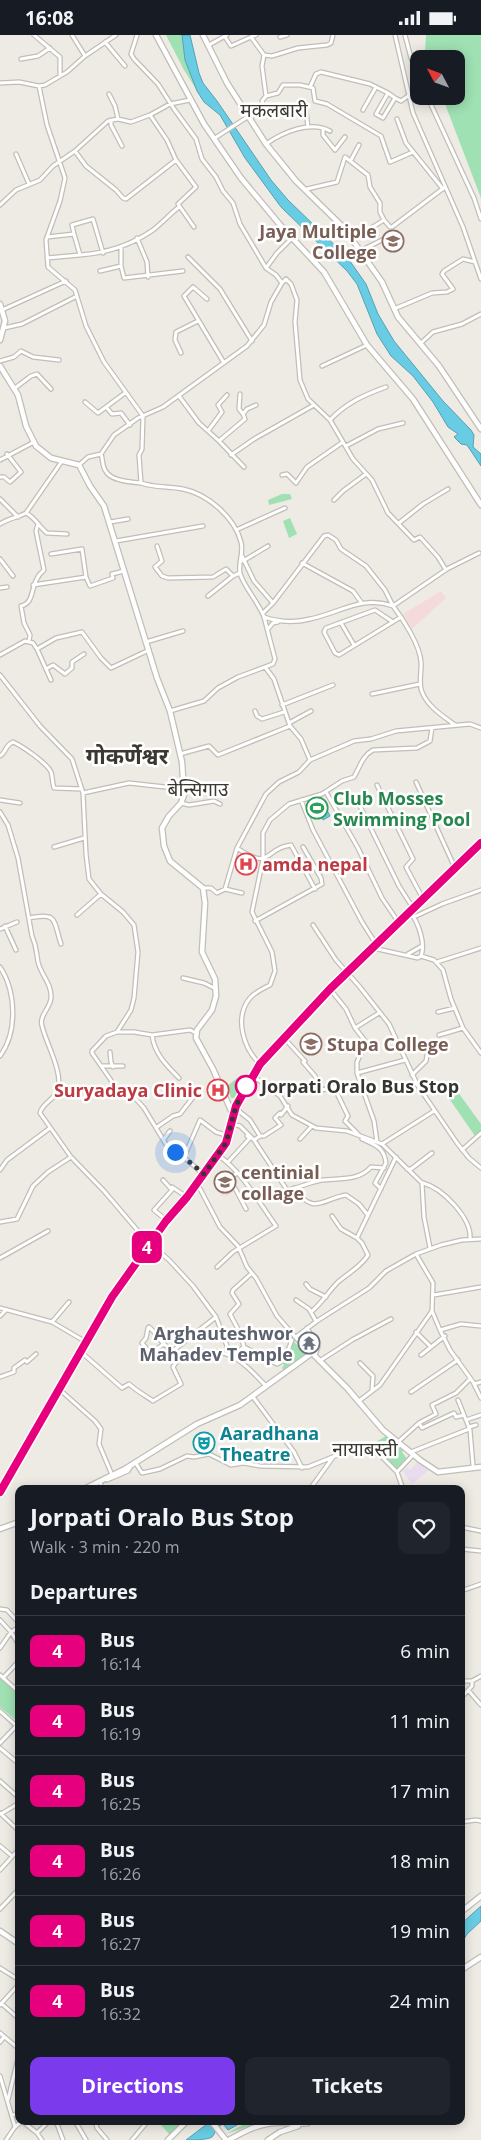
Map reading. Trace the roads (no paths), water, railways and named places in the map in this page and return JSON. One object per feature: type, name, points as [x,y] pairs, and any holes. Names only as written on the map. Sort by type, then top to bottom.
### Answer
[{"type":"main road","points":[[156,35],[190,100],[252,193],[324,272],[367,345],[413,399],[481,505]]},
{"type":"main road","points":[[203,35],[223,76],[266,144],[296,181],[307,189],[344,227],[382,282],[394,309],[404,325],[421,343],[479,422],[481,429]]},
{"type":"main road","points":[[0,304],[4,317],[4,328],[0,340]]},
{"type":"main road","points":[[0,366],[14,388],[26,426],[34,442],[46,455],[79,465],[90,487],[104,506],[170,711],[182,762],[184,795],[181,803],[169,816],[162,828],[164,846],[170,861],[203,888],[205,903],[202,953],[215,979],[216,989],[215,1003],[212,1010],[196,1033],[197,1042],[213,1069],[234,1115]]},
{"type":"main road","points":[[1,1489],[112,1297],[166,1221],[207,1172],[218,1155],[229,1136],[236,1106],[260,1064],[283,1037],[330,989],[481,843]]},
{"type":"main road","points":[[92,1485],[133,1463],[197,1424],[229,1411],[253,1397],[313,1354],[359,1401],[383,1430],[412,1454],[438,1471],[481,1467]]},
{"type":"main road","points":[[0,1529],[15,1523]]},
{"type":"main road","points":[[465,1909],[481,1896]]},
{"type":"main road","points":[[0,1931],[15,1941]]},
{"type":"main road","points":[[465,1967],[481,1957]]},
{"type":"main road","points":[[168,2140],[183,2125]]},
{"type":"main road","points":[[215,2125],[228,2140],[263,2125]]},
{"type":"main road","points":[[268,2140],[280,2132],[301,2125]]},
{"type":"street","points":[[34,35],[60,57],[60,76]]},
{"type":"street","points":[[72,35],[85,56]]},
{"type":"street","points":[[0,83],[20,81],[39,86],[67,72],[85,56],[116,35]]},
{"type":"street","points":[[137,35],[131,54],[158,84],[196,139],[202,159],[233,203],[240,224],[266,268],[276,275],[282,283]]},
{"type":"street","points":[[209,45],[226,36],[231,46],[256,35]]},
{"type":"street","points":[[280,37],[287,35]]},
{"type":"street","points":[[264,55],[272,56],[298,48],[327,45],[331,43],[333,35]]},
{"type":"street","points":[[395,35],[413,113],[481,279]]},
{"type":"street","points":[[405,35],[410,54]]},
{"type":"street","points":[[251,37],[264,55],[262,66],[266,96]]},
{"type":"street","points":[[105,42],[125,66]]},
{"type":"street","points":[[21,59],[38,56],[50,48]]},
{"type":"street","points":[[310,87],[316,74],[322,73],[352,78],[376,87],[401,101],[408,96]]},
{"type":"street","points":[[215,138],[250,118],[263,104],[262,101],[266,96],[278,93],[283,85],[300,85],[314,89],[315,101],[327,104],[381,136],[390,162],[413,152]]},
{"type":"street","points":[[39,86],[47,125],[65,178],[47,237],[45,249],[47,258],[50,269],[75,290],[86,326],[104,362],[143,416],[142,449],[139,455],[141,483]]},
{"type":"street","points":[[363,110],[376,87]]},
{"type":"street","points":[[388,93],[376,114],[383,118],[395,98]]},
{"type":"street","points":[[109,94],[115,106],[118,119]]},
{"type":"street","points":[[0,205],[16,190],[40,180],[108,121],[118,119],[131,121],[150,115],[170,104],[190,100]]},
{"type":"street","points":[[431,105],[474,198],[481,219]]},
{"type":"street","points":[[295,112],[306,111],[308,127]]},
{"type":"street","points":[[150,115],[167,140],[176,160],[196,187],[180,200],[178,205],[194,227]]},
{"type":"street","points":[[397,119],[406,143],[444,188]]},
{"type":"street","points":[[111,120],[122,145]]},
{"type":"street","points":[[266,144],[288,132],[308,127],[318,127],[330,131]]},
{"type":"street","points":[[323,129],[323,135],[335,149],[345,137]]},
{"type":"street","points":[[351,160],[359,145]]},
{"type":"street","points":[[75,151],[86,166],[126,199],[176,160]]},
{"type":"street","points":[[16,154],[29,184]]},
{"type":"street","points":[[307,189],[337,182],[345,157],[368,175],[370,187],[380,203],[380,212],[384,220],[392,227],[444,188]]},
{"type":"street","points":[[47,258],[103,253],[121,247],[153,230],[180,207]]},
{"type":"street","points":[[80,255],[72,225],[92,219],[103,253]]},
{"type":"street","points":[[352,240],[384,220]]},
{"type":"street","points":[[47,237],[74,234]]},
{"type":"street","points":[[137,238],[146,262],[148,277]]},
{"type":"street","points":[[266,268],[277,253],[292,238]]},
{"type":"street","points":[[360,251],[386,238]]},
{"type":"street","points":[[121,247],[121,265],[124,278],[148,277],[183,271]]},
{"type":"street","points":[[188,257],[220,289],[252,341]]},
{"type":"street","points":[[394,309],[432,293],[447,292],[453,289],[442,275],[444,271],[463,259],[476,263]]},
{"type":"street","points":[[100,271],[121,265]]},
{"type":"street","points":[[170,711],[204,701],[218,688],[238,677],[273,663],[275,659],[264,615],[240,573],[242,562],[241,542],[227,516],[201,496],[183,489],[124,481],[109,476],[104,469],[101,454],[111,438],[143,416],[163,407],[238,354],[252,341],[264,325],[271,302],[286,279],[291,284],[296,295],[300,380],[308,399],[330,420],[353,459],[372,480],[388,513],[414,540],[420,537],[438,557],[446,570]]},
{"type":"street","points":[[2,310],[66,281]]},
{"type":"street","points":[[207,299],[194,287],[184,296],[224,363]]},
{"type":"street","points":[[4,328],[30,321],[77,296]]},
{"type":"street","points":[[421,343],[433,333],[462,324],[481,314]]},
{"type":"street","points":[[180,353],[175,340],[176,332],[198,321]]},
{"type":"street","points":[[322,366],[367,345]]},
{"type":"street","points":[[0,361],[14,357],[21,351],[33,357],[59,360]]},
{"type":"street","points":[[14,388],[37,374],[52,389]]},
{"type":"street","points":[[330,420],[341,409],[358,398],[386,387]]},
{"type":"street","points":[[85,402],[96,413],[125,393]]},
{"type":"street","points":[[219,441],[245,419],[239,409],[240,394]]},
{"type":"street","points":[[208,431],[222,411],[218,405],[227,395]]},
{"type":"street","points":[[178,396],[193,417],[244,467]]},
{"type":"street","points":[[243,414],[247,409],[256,405]]},
{"type":"street","points":[[231,455],[254,439],[314,405]]},
{"type":"street","points":[[106,407],[112,414],[121,413],[130,425]]},
{"type":"street","points":[[346,446],[378,429],[403,423]]},
{"type":"street","points":[[282,475],[287,474],[296,483],[307,467],[343,441]]},
{"type":"street","points":[[0,460],[7,454],[34,442]]},
{"type":"street","points":[[0,477],[4,477],[10,482],[21,471],[7,454]]},
{"type":"street","points":[[79,465],[88,457],[101,454]]},
{"type":"street","points":[[0,524],[7,519],[26,513],[62,461]]},
{"type":"street","points":[[334,500],[366,474]]},
{"type":"street","points":[[399,523],[423,504],[448,489]]},
{"type":"street","points":[[0,499],[18,517]]},
{"type":"street","points":[[236,530],[286,508]]},
{"type":"street","points":[[26,513],[35,517],[38,524],[50,534],[66,534]]},
{"type":"street","points":[[110,522],[128,519]]},
{"type":"street","points":[[29,641],[30,635],[24,623],[21,606],[28,603],[38,575],[44,571],[36,531],[38,524]]},
{"type":"street","points":[[116,541],[203,526]]},
{"type":"street","points":[[264,615],[319,539],[328,535],[336,540],[341,549],[366,566],[385,591],[401,617],[420,655],[420,684],[428,702],[455,725]]},
{"type":"street","points":[[157,546],[162,561],[155,567],[162,576],[168,578],[213,577],[226,569],[233,576]]},
{"type":"street","points":[[242,562],[268,546]]},
{"type":"street","points":[[51,554],[82,549],[86,577],[90,586],[113,578],[112,574],[124,571]]},
{"type":"street","points":[[268,633],[270,625],[279,621],[310,619],[361,602],[393,606],[446,570],[479,553]]},
{"type":"street","points":[[0,559],[13,576]]},
{"type":"street","points":[[242,562],[254,581],[273,603]]},
{"type":"street","points":[[302,563],[353,591],[361,602]]},
{"type":"street","points":[[208,597],[233,576],[240,573]]},
{"type":"street","points":[[33,585],[86,577]]},
{"type":"street","points":[[0,588],[7,587]]},
{"type":"street","points":[[393,622],[375,611],[324,630],[335,653],[339,655],[354,645],[393,622],[401,617]]},
{"type":"street","points":[[264,615],[279,621]]},
{"type":"street","points":[[341,623],[354,645]]},
{"type":"street","points":[[146,641],[183,631]]},
{"type":"street","points":[[37,649],[56,638],[84,632],[101,658],[111,667],[149,650]]},
{"type":"street","points":[[0,655],[25,641],[29,641]]},
{"type":"street","points":[[29,641],[37,649],[51,680]]},
{"type":"street","points":[[46,669],[53,665],[65,674],[72,668],[72,662],[84,654]]},
{"type":"street","points":[[265,667],[274,679],[289,725],[300,739],[310,760]]},
{"type":"street","points":[[0,675],[40,726],[72,759],[82,791],[84,838],[90,879],[101,894],[123,912],[134,925],[138,952],[134,998],[131,1010],[117,1032]]},
{"type":"street","points":[[372,694],[420,684]]},
{"type":"street","points":[[282,705],[333,685]]},
{"type":"street","points":[[255,711],[257,716],[262,719],[284,712]]},
{"type":"street","points":[[180,754],[208,747],[218,755],[289,725],[311,711]]},
{"type":"street","points":[[225,889],[237,848],[266,794],[279,782],[300,771],[310,760],[354,741],[371,739],[396,731],[432,729],[455,725],[474,725],[481,728]]},
{"type":"street","points":[[260,1064],[244,1041],[242,1021],[243,1012],[251,996],[270,985],[275,971],[272,952],[252,912],[263,859],[263,833],[270,820],[289,804],[326,791],[342,781],[354,777],[362,759],[368,753],[373,750],[417,748],[430,741],[432,729]]},
{"type":"street","points":[[0,756],[7,745],[12,742],[21,745],[46,765],[51,772],[54,788],[82,791],[130,783],[183,789]]},
{"type":"street","points":[[416,782],[455,868]]},
{"type":"street","points":[[377,785],[413,859],[406,867],[423,899]]},
{"type":"street","points":[[326,791],[358,848],[382,898],[399,923]]},
{"type":"street","points":[[355,796],[412,910],[422,946],[422,956]]},
{"type":"street","points":[[0,800],[20,803]]},
{"type":"street","points":[[300,800],[313,830],[375,946],[418,958],[422,956],[437,962],[443,970],[463,1028],[481,1053]]},
{"type":"street","points":[[181,803],[189,805],[214,801],[220,804]]},
{"type":"street","points":[[0,812],[8,825],[18,858],[32,936],[38,947],[38,962],[50,988],[50,1005],[44,1012],[41,1022],[56,1062],[59,1089],[54,1097],[40,1110],[50,1128],[71,1157],[150,1243],[193,1286],[216,1317],[232,1355]]},
{"type":"street","points":[[54,847],[84,838]]},
{"type":"street","points":[[237,848],[252,858],[263,859],[291,845],[315,889]]},
{"type":"street","points":[[255,921],[320,886],[322,881],[303,847]]},
{"type":"street","points":[[203,888],[211,888],[218,893],[225,889],[242,893]]},
{"type":"street","points":[[414,917],[481,890]]},
{"type":"street","points":[[77,915],[101,894]]},
{"type":"street","points":[[29,918],[45,915],[53,919],[61,945]]},
{"type":"street","points":[[0,929],[18,922]]},
{"type":"street","points":[[313,925],[336,960],[348,972],[389,1024],[412,1075],[434,1111],[462,1150],[481,1168]]},
{"type":"street","points":[[6,926],[16,950]]},
{"type":"street","points":[[408,954],[422,946]]},
{"type":"street","points":[[437,962],[481,948]]},
{"type":"street","points":[[0,967],[11,988],[12,1013],[10,1039],[0,1056]]},
{"type":"street","points":[[183,978],[204,983],[216,989]]},
{"type":"street","points":[[330,989],[346,1009],[355,1028],[366,1042],[357,1062],[357,1073],[374,1121],[377,1142]]},
{"type":"street","points":[[438,1012],[455,1008]]},
{"type":"street","points":[[355,1028],[379,1013]]},
{"type":"street","points":[[438,1035],[463,1028]]},
{"type":"street","points":[[196,1033],[182,1031],[152,1035],[134,1031],[117,1032],[106,1036],[92,1051],[100,1066],[115,1086],[135,1098],[157,1127],[167,1146],[207,1172]]},
{"type":"street","points":[[152,1035],[154,1047],[179,1078]]},
{"type":"street","points":[[283,1037],[305,1061],[303,1062],[315,1076],[322,1090],[334,1087],[348,1116],[345,1121],[358,1134]]},
{"type":"street","points":[[412,1075],[426,1061],[429,1044]]},
{"type":"street","points":[[110,1052],[110,1062],[114,1067]]},
{"type":"street","points":[[357,1073],[405,1060]]},
{"type":"street","points":[[100,1066],[123,1066]]},
{"type":"street","points":[[252,1075],[272,1090],[288,1106],[292,1115],[311,1127],[358,1134],[382,1144],[422,1183],[435,1189],[458,1209],[471,1232],[470,1239]]},
{"type":"street","points":[[157,1127],[173,1116],[180,1114],[194,1096]]},
{"type":"street","points":[[236,1106],[250,1120],[260,1136]]},
{"type":"street","points":[[254,1140],[281,1125],[275,1118],[280,1113],[281,1115],[285,1112],[288,1106]]},
{"type":"street","points":[[382,1144],[434,1111]]},
{"type":"street","points":[[184,1157],[200,1121],[216,1132],[229,1136]]},
{"type":"street","points":[[232,1124],[240,1125],[254,1140],[287,1190],[325,1180],[346,1179],[366,1173],[371,1167],[384,1168]]},
{"type":"street","points":[[300,1139],[311,1127]]},
{"type":"street","points":[[0,1170],[7,1160],[50,1128]]},
{"type":"street","points":[[164,1139],[170,1131]]},
{"type":"street","points":[[462,1150],[481,1133]]},
{"type":"street","points":[[228,1163],[250,1138],[247,1136],[248,1134]]},
{"type":"street","points":[[362,1139],[380,1147],[386,1161],[376,1183],[382,1189]]},
{"type":"street","points":[[407,1169],[412,1169],[432,1153]]},
{"type":"street","points":[[217,1267],[233,1252],[276,1226],[237,1173],[218,1155]]},
{"type":"street","points":[[0,1222],[16,1219],[33,1186],[48,1172],[71,1157]]},
{"type":"street","points":[[357,1238],[396,1157]]},
{"type":"street","points":[[237,1173],[230,1178],[230,1181],[246,1209]]},
{"type":"street","points":[[163,1180],[187,1197]]},
{"type":"street","points":[[196,1183],[220,1227],[240,1249],[277,1316],[294,1338],[313,1354],[318,1347],[308,1328]]},
{"type":"street","points":[[422,1183],[424,1217],[430,1248]]},
{"type":"street","points":[[166,1221],[154,1210],[172,1190],[171,1187]]},
{"type":"street","points":[[294,1188],[304,1201],[312,1203],[326,1203],[346,1195],[359,1204],[367,1214]]},
{"type":"street","points":[[311,1312],[368,1255],[362,1243],[341,1229],[332,1215]]},
{"type":"street","points":[[0,1258],[48,1231]]},
{"type":"street","points":[[252,1273],[233,1290],[232,1293],[239,1304],[230,1314],[240,1333],[244,1347],[277,1364],[288,1353],[294,1338],[316,1321],[369,1288],[386,1271],[430,1248],[470,1239],[481,1239]]},
{"type":"street","points":[[416,1255],[433,1283],[432,1311],[440,1330],[445,1336],[450,1350],[474,1384],[481,1398]]},
{"type":"street","points":[[306,1284],[310,1289],[326,1297]]},
{"type":"street","points":[[434,1295],[481,1287]]},
{"type":"street","points":[[296,1300],[311,1312],[316,1321]]},
{"type":"street","points":[[52,1323],[69,1302]]},
{"type":"street","points":[[0,1308],[52,1323],[86,1342]]},
{"type":"street","points":[[0,1316],[6,1310]]},
{"type":"street","points":[[359,1401],[380,1385],[432,1311]]},
{"type":"street","points":[[174,1350],[216,1317]]},
{"type":"street","points":[[320,1360],[352,1340],[392,1319]]},
{"type":"street","points":[[440,1330],[461,1324],[481,1326]]},
{"type":"street","points":[[164,1344],[150,1353],[142,1343],[146,1338],[146,1332],[149,1327],[164,1344],[182,1357]]},
{"type":"street","points":[[416,1332],[431,1347]]},
{"type":"street","points":[[421,1355],[445,1336]]},
{"type":"street","points":[[232,1355],[244,1347]]},
{"type":"street","points":[[80,1352],[122,1388],[129,1384],[141,1395],[147,1396],[153,1401],[181,1384],[173,1367],[182,1357],[210,1352],[232,1355],[246,1365],[266,1386]]},
{"type":"street","points":[[0,1377],[14,1372],[14,1368],[36,1354]]},
{"type":"street","points":[[411,1392],[458,1360]]},
{"type":"street","points":[[360,1363],[373,1376],[372,1390]]},
{"type":"street","points":[[398,1443],[419,1423],[436,1413],[432,1405],[456,1393],[470,1379]]},
{"type":"street","points":[[474,1384],[481,1382]]},
{"type":"street","points":[[58,1388],[95,1421],[101,1429],[99,1444],[112,1475]]},
{"type":"street","points":[[253,1397],[294,1452],[302,1468]]},
{"type":"street","points":[[458,1400],[469,1428],[473,1467]]},
{"type":"street","points":[[419,1423],[422,1428],[454,1413],[456,1417],[464,1415]]},
{"type":"street","points":[[466,1420],[481,1415]]},
{"type":"street","points":[[397,1472],[412,1454],[476,1425]]},
{"type":"street","points":[[101,1485],[100,1481],[116,1478],[128,1471],[133,1463],[142,1473],[160,1469],[187,1456],[194,1457],[210,1454],[231,1465],[243,1463],[260,1466],[302,1468],[335,1455],[365,1448],[380,1455],[397,1472],[401,1485]]},
{"type":"street","points":[[313,1485],[335,1455]]},
{"type":"street","points":[[465,1528],[481,1531]]},
{"type":"street","points":[[465,1549],[481,1551]]},
{"type":"street","points":[[465,1590],[481,1584]]},
{"type":"street","points":[[0,1609],[7,1610],[15,1620]]},
{"type":"street","points":[[0,1621],[15,1639]]},
{"type":"street","points":[[0,1648],[15,1629]]},
{"type":"street","points":[[15,1665],[2,1677],[15,1688]]},
{"type":"street","points":[[465,1681],[472,1681],[481,1676]]},
{"type":"street","points":[[465,1693],[472,1686],[472,1681]]},
{"type":"street","points":[[468,1690],[481,1705]]},
{"type":"street","points":[[0,1711],[15,1724]]},
{"type":"street","points":[[0,1743],[15,1729]]},
{"type":"street","points":[[0,1747],[15,1760]]},
{"type":"street","points":[[0,1781],[15,1794]]},
{"type":"street","points":[[15,1805],[0,1813],[15,1827]]},
{"type":"street","points":[[465,1822],[481,1821]]},
{"type":"street","points":[[0,1846],[12,1856]]},
{"type":"street","points":[[0,1870],[15,1853]]},
{"type":"street","points":[[0,1909],[15,1893]]},
{"type":"street","points":[[0,1968],[15,1977]]},
{"type":"street","points":[[15,1988],[0,2004],[15,2016]]},
{"type":"street","points":[[0,2033],[14,2045]]},
{"type":"street","points":[[0,2042],[4,2037]]},
{"type":"street","points":[[8,2100],[15,2071]]},
{"type":"street","points":[[0,2076],[15,2127]]},
{"type":"street","points":[[6,2140],[17,2125]]},
{"type":"street","points":[[27,2125],[42,2140]]},
{"type":"street","points":[[37,2133],[46,2125]]},
{"type":"street","points":[[57,2125],[63,2140]]},
{"type":"street","points":[[77,2125],[86,2140]]},
{"type":"street","points":[[97,2125],[104,2139]]},
{"type":"street","points":[[132,2140],[145,2125]]},
{"type":"water","points":[[182,35],[190,35],[203,83],[271,180],[288,200],[347,257],[366,284],[378,314],[394,341],[443,401],[471,430],[474,435],[473,447],[481,454],[481,466],[467,445],[461,444],[454,437],[458,434],[448,427],[433,402],[413,376],[391,356],[377,334],[357,284],[347,271],[281,207],[245,158],[220,115],[204,102],[197,91],[185,60]]},
{"type":"water","points":[[323,802],[330,816],[323,820],[316,805]]},
{"type":"water","points":[[481,1906],[481,1921],[465,1937],[465,1920]]},
{"type":"water","points":[[206,2125],[221,2125],[210,2138],[186,2140]]},
{"type":"water","points":[[224,2125],[237,2125],[228,2130]]},
{"type":"place","name":"Jaya Multiple College","points":[[393,241]]},
{"type":"place","name":"Club Mosses Swimming Pool","points":[[317,808]]},
{"type":"place","name":"amda nepal","points":[[246,864]]},
{"type":"place","name":"Stupa College","points":[[311,1044]]},
{"type":"place","name":"Jorpati Oralo Bus Stop","points":[[246,1086]]},
{"type":"place","name":"Suryadaya Clinic","points":[[218,1090]]},
{"type":"place","name":"centinial collage","points":[[225,1182]]},
{"type":"place","name":"Arghauteshwor Mahadev Temple","points":[[309,1343]]},
{"type":"place","name":"Aaradhana Theatre","points":[[204,1443]]},
{"type":"district","name":"मकलबारी","points":[[274,110]]},
{"type":"district","name":"गोकर्णेश्वर","points":[[127,755]]},
{"type":"district","name":"बेन्सिगाउ","points":[[198,789]]},
{"type":"district","name":"नायाबस्ती","points":[[365,1449]]}]
